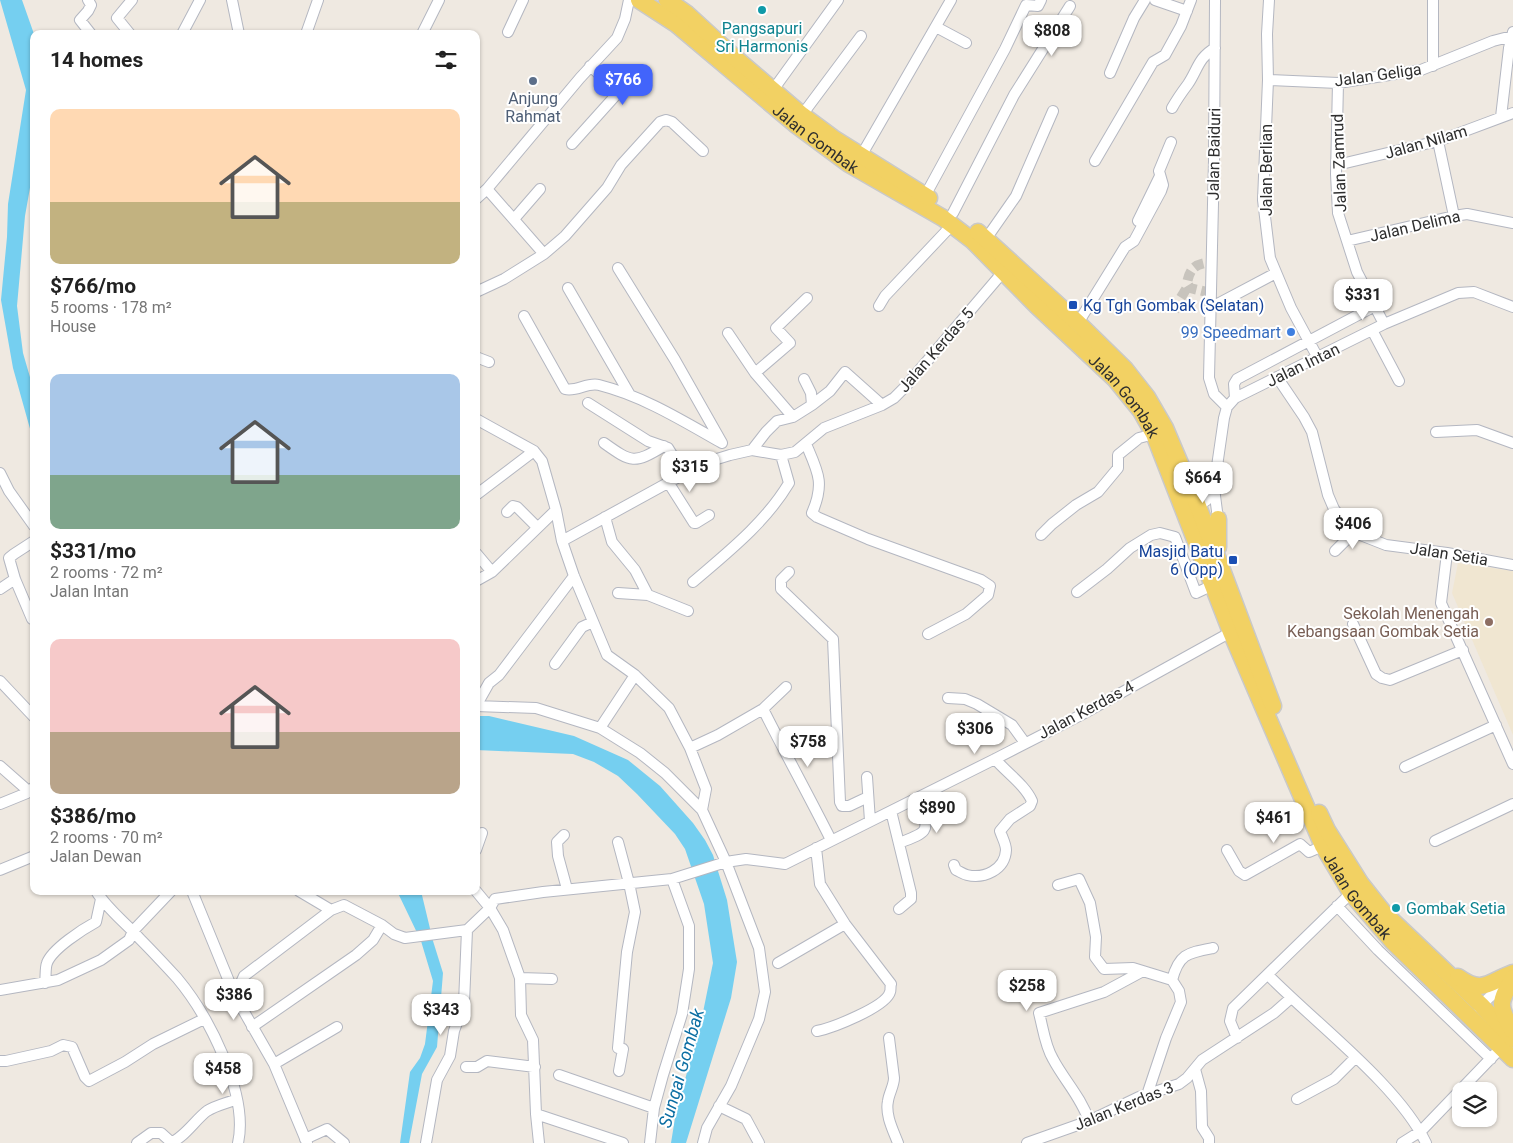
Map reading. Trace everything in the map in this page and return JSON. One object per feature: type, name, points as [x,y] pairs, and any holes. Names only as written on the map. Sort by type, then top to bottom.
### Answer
[{"type":"main road","name":"Jalan Gombak","points":[[639,0],[676,24],[795,124],[849,164],[986,239],[1078,323],[1125,370],[1147,397],[1165,428],[1192,509]]},
{"type":"main road","name":"Jalan Gombak","points":[[667,0],[682,6],[802,115],[833,138],[925,196],[952,219],[1003,272],[1115,378],[1141,411],[1192,509],[1205,524],[1287,742],[1327,830],[1361,884],[1384,913],[1433,960],[1475,1011],[1504,1051]]},
{"type":"main road","name":"Jalan Gombak","points":[[1205,524],[1213,585],[1231,632],[1323,846],[1351,892],[1393,942],[1475,1011]]},
{"type":"main road","points":[[1433,960],[1468,984],[1480,987],[1513,976]]},
{"type":"main road","points":[[1513,976],[1500,1006],[1513,1032]]},
{"type":"street","points":[[88,0],[91,5],[88,12],[80,20],[88,30]]},
{"type":"street","points":[[127,30],[117,18],[132,0]]},
{"type":"street","points":[[184,30],[200,0]]},
{"type":"street","points":[[232,0],[238,30]]},
{"type":"street","points":[[307,30],[318,0]]},
{"type":"street","points":[[424,30],[439,0]]},
{"type":"street","points":[[508,32],[523,0]]},
{"type":"street","points":[[480,195],[590,66],[617,38],[625,19],[629,0]]},
{"type":"street","points":[[773,90],[838,0]]},
{"type":"street","points":[[861,156],[951,0]]},
{"type":"street","points":[[925,196],[1005,49],[1026,5],[1038,6],[1041,0]]},
{"type":"street","points":[[1110,73],[1134,18],[1145,0]]},
{"type":"street","points":[[1155,0],[1187,11]]},
{"type":"street","points":[[1095,160],[1153,62],[1164,55],[1181,26],[1191,0]]},
{"type":"street","name":"Jalan Baiduri","points":[[1215,0],[1209,378],[1214,394],[1228,407]]},
{"type":"street","name":"Jalan Berlian","points":[[1269,0],[1263,200],[1270,258],[1291,308],[1318,358]]},
{"type":"street","points":[[1433,66],[1434,0]]},
{"type":"street","points":[[879,306],[885,296],[952,219],[1014,95],[1070,6]]},
{"type":"street","points":[[936,27],[966,43]]},
{"type":"street","points":[[1501,117],[1512,34]]},
{"type":"street","name":"Jalan Geliga","points":[[1268,80],[1338,83],[1421,70],[1512,34]]},
{"type":"street","points":[[802,115],[861,36]]},
{"type":"street","points":[[1172,108],[1189,82],[1199,61],[1205,54],[1215,48]]},
{"type":"street","points":[[572,144],[616,95],[616,89],[590,66]]},
{"type":"street","name":"Jalan Zamrud","points":[[1338,83],[1338,213],[1357,272],[1384,324]]},
{"type":"street","points":[[986,239],[1016,196],[1054,111]]},
{"type":"street","name":"Jalan Nilam","points":[[1337,165],[1438,141],[1513,113]]},
{"type":"street","points":[[480,290],[504,279],[544,254],[565,236],[606,188],[621,165],[660,122],[666,120],[672,122],[703,151]]},
{"type":"street","points":[[1438,141],[1454,216]]},
{"type":"street","points":[[1078,323],[1125,247],[1134,242],[1161,191],[1163,186],[1159,171],[1171,142]]},
{"type":"street","points":[[487,189],[544,254]]},
{"type":"street","points":[[514,219],[540,189]]},
{"type":"street","name":"Jalan Delima","points":[[1347,241],[1468,214],[1513,223]]},
{"type":"street","points":[[618,268],[730,455]]},
{"type":"street","name":"Jalan Kerdas 5","points":[[781,455],[795,452],[824,428],[882,405],[894,398],[1003,272]]},
{"type":"street","points":[[1210,308],[1276,273]]},
{"type":"street","points":[[568,288],[630,395]]},
{"type":"street","name":"Jalan Intan","points":[[1205,524],[1214,487],[1224,418],[1228,407],[1235,398],[1384,324],[1458,293],[1474,292],[1513,307]]},
{"type":"street","points":[[755,373],[790,343],[776,328],[807,298]]},
{"type":"street","points":[[1235,398],[1234,384],[1237,379],[1375,306]]},
{"type":"street","points":[[524,316],[565,389],[571,391],[585,385],[597,384],[630,395],[722,444]]},
{"type":"street","points":[[1372,330],[1399,381]]},
{"type":"street","points":[[728,332],[755,373],[793,417]]},
{"type":"street","points":[[480,359],[489,362]]},
{"type":"street","points":[[752,450],[777,421],[793,417],[812,405],[830,391],[844,372],[882,405]]},
{"type":"street","name":"Jalan Setia","points":[[1277,377],[1312,432],[1328,496],[1334,509],[1346,526],[1354,532],[1386,545],[1447,553],[1513,565]]},
{"type":"street","points":[[804,379],[811,393],[812,405]]},
{"type":"street","points":[[588,403],[648,441],[668,448],[684,474]]},
{"type":"street","points":[[480,421],[534,451],[542,461],[556,510],[562,541],[574,576],[607,655],[635,675],[669,708],[690,748],[706,789],[702,810]]},
{"type":"street","points":[[1436,432],[1478,430],[1513,443]]},
{"type":"street","points":[[1041,535],[1064,514],[1098,492],[1118,468],[1118,455],[1139,438],[1154,434]]},
{"type":"street","points":[[604,443],[620,454],[634,460],[644,458],[664,446]]},
{"type":"street","points":[[806,444],[820,480],[820,491],[812,513],[817,517],[868,539],[981,580],[990,586],[988,595],[966,614],[928,634]]},
{"type":"street","points":[[562,541],[704,463],[752,450],[781,455],[789,483],[785,490],[771,510],[755,527],[693,582]]},
{"type":"street","points":[[480,492],[534,451]]},
{"type":"street","points":[[0,474],[9,491],[30,520]]},
{"type":"street","points":[[668,482],[694,523],[709,515]]},
{"type":"street","points":[[1192,509],[1207,500],[1214,487]]},
{"type":"street","points":[[507,512],[513,506],[517,507],[537,528]]},
{"type":"street","points":[[480,579],[492,572],[556,510]]},
{"type":"street","points":[[604,517],[612,542],[635,570],[648,595]]},
{"type":"street","points":[[1335,551],[1354,532]]},
{"type":"street","points":[[1077,592],[1107,570],[1130,548],[1151,535],[1160,533],[1175,537],[1196,593],[1213,585]]},
{"type":"street","points":[[30,544],[9,558],[30,614]]},
{"type":"street","points":[[1447,553],[1441,603],[1513,764]]},
{"type":"street","points":[[480,557],[492,572]]},
{"type":"street","points":[[789,572],[781,580],[781,589],[833,640],[840,802],[842,806],[849,806],[868,797]]},
{"type":"street","points":[[480,699],[489,683],[499,675],[574,576]]},
{"type":"street","points":[[0,589],[16,579]]},
{"type":"street","points":[[618,594],[648,595],[688,611]]},
{"type":"street","points":[[556,664],[582,627],[593,622]]},
{"type":"street","points":[[1353,624],[1376,674],[1390,680],[1463,650]]},
{"type":"street","name":"Jalan Kerdas 4","points":[[490,908],[495,899],[567,889],[672,879],[723,863],[746,859],[785,864],[1026,743],[1231,632]]},
{"type":"street","points":[[600,728],[635,675]]},
{"type":"street","points":[[0,681],[30,713]]},
{"type":"street","points":[[690,748],[718,735],[763,708],[786,687]]},
{"type":"street","points":[[948,698],[965,699],[977,704],[1012,726],[1026,743]]},
{"type":"street","points":[[480,706],[536,708],[600,728],[646,758],[665,773],[702,810],[759,948],[765,992],[759,1019],[731,1086],[707,1128],[703,1143]]},
{"type":"street","points":[[763,708],[831,840]]},
{"type":"street","points":[[1405,767],[1496,725]]},
{"type":"street","points":[[954,865],[956,870],[967,875],[979,876],[990,874],[1000,865],[1005,856],[1006,849],[1000,831],[1010,819],[1030,806],[1032,801],[1028,793],[995,759]]},
{"type":"street","points":[[0,766],[25,788],[30,790]]},
{"type":"street","points":[[867,777],[870,821]]},
{"type":"street","points":[[0,804],[30,790]]},
{"type":"street","points":[[899,843],[921,835],[925,831],[926,826],[919,797]]},
{"type":"street","points":[[1435,841],[1513,804]]},
{"type":"street","points":[[891,811],[911,893],[911,900],[899,909]]},
{"type":"street","points":[[480,839],[482,833]]},
{"type":"street","points":[[564,835],[557,842],[567,889]]},
{"type":"street","points":[[618,842],[630,883],[635,912],[627,952],[618,1048],[623,1049],[619,1071]]},
{"type":"street","points":[[1227,850],[1232,860],[1245,875],[1300,844],[1309,852],[1323,846]]},
{"type":"street","points":[[816,848],[820,884],[845,924],[890,984],[890,993],[883,1001],[833,1027],[817,1031]]},
{"type":"street","points":[[0,870],[30,858]]},
{"type":"street","points":[[650,1143],[654,1108],[662,1075],[682,1014],[689,969],[689,926],[672,879]]},
{"type":"street","points":[[1058,885],[1079,879],[1090,903],[1096,936],[1095,956],[1104,969],[1133,968],[1172,980],[1179,991],[1181,1002],[1166,1038],[1147,1095]]},
{"type":"street","points":[[1237,1038],[1230,1022],[1233,1008],[1351,892]]},
{"type":"street","points":[[99,895],[178,980],[204,1019],[224,1058],[237,1099],[241,1130],[238,1143]]},
{"type":"street","points":[[45,983],[46,964],[51,956],[83,929],[96,922],[99,895]]},
{"type":"street","points":[[0,990],[58,980],[101,960],[129,940],[133,930],[167,895]]},
{"type":"street","points":[[194,895],[235,996],[274,1064],[306,1141],[327,1129],[344,1143]]},
{"type":"street","points":[[306,895],[331,910]]},
{"type":"street","points":[[479,895],[490,908],[503,930],[520,978],[521,1015],[534,1040],[536,1114],[540,1143]]},
{"type":"street","points":[[235,996],[244,976],[331,910],[344,904],[382,925],[394,934],[405,938],[467,930],[490,908]]},
{"type":"street","points":[[1337,906],[1378,950],[1504,1051],[1421,1131],[1402,1143]]},
{"type":"street","points":[[778,963],[845,924]]},
{"type":"street","points":[[252,1027],[364,949],[373,940],[382,925]]},
{"type":"street","points":[[426,1143],[437,1080],[450,1056],[454,1031],[464,1003],[467,930]]},
{"type":"street","points":[[1172,980],[1176,966],[1188,954],[1213,948]]},
{"type":"street","points":[[1089,1121],[1075,1092],[1051,1056],[1039,1013],[1104,992],[1143,971]]},
{"type":"street","points":[[1268,975],[1356,1057],[1398,1100],[1421,1131],[1426,1143]]},
{"type":"street","points":[[1475,1011],[1513,976]]},
{"type":"street","points":[[520,978],[552,979]]},
{"type":"street","name":"Jalan Kerdas 3","points":[[1028,1143],[1089,1121],[1147,1095],[1179,1084],[1195,1070],[1202,1060],[1274,1013],[1291,998]]},
{"type":"street","points":[[0,1061],[6,1062],[63,1046],[72,1047],[85,1077],[90,1081],[125,1062],[152,1044],[204,1019]]},
{"type":"street","points":[[274,1064],[337,1027]]},
{"type":"street","points":[[889,1038],[894,1085],[887,1110],[898,1143]]},
{"type":"street","points":[[1297,1099],[1334,1079],[1356,1057]]},
{"type":"street","points":[[466,1067],[477,1067],[488,1061],[535,1067]]},
{"type":"street","points":[[1195,1070],[1201,1091],[1202,1127],[1209,1138],[1209,1143]]},
{"type":"street","points":[[559,1075],[654,1108]]},
{"type":"street","points":[[137,1143],[151,1133],[161,1133],[171,1142],[176,1140],[210,1109],[237,1099]]},
{"type":"street","points":[[719,1106],[746,1119],[759,1143]]},
{"type":"street","points":[[536,1114],[623,1143]]},
{"type":"shaded area","name":"Sekolah Menengah Kebangsaan Gombak Setia","points":[[1458,563],[1513,571],[1513,735],[1452,593]]},
{"type":"water","points":[[0,0],[22,0],[33,30],[30,30],[30,188],[25,216],[17,306],[23,353],[30,377],[30,429],[13,368],[1,300],[8,204],[26,90]]},
{"type":"water","name":"Sungai Gombak","points":[[480,716],[489,716],[574,736],[628,760],[660,786],[693,823],[713,855],[727,900],[737,962],[731,998],[686,1143],[671,1143],[676,1112],[701,1022],[713,963],[704,904],[685,849],[675,834],[618,776],[594,762],[573,754],[480,750]]},
{"type":"water","points":[[399,895],[422,895],[443,973],[437,1047],[422,1074],[409,1143],[400,1143],[410,1072],[420,1058],[425,1044],[433,981],[421,941]]},
{"type":"tunnel","points":[[1211,262],[1194,267],[1187,283],[1190,288],[1211,293]]},
{"type":"tunnel","points":[[1174,311],[1188,286]]},
{"type":"place","name":"Pangsapuri Sri Harmonis","points":[[762,10]]},
{"type":"place","name":"Anjung Rahmat","points":[[533,81]]},
{"type":"place","name":"Kg Tgh Gombak (Selatan)","points":[[1073,305]]},
{"type":"place","name":"99 Speedmart","points":[[1291,332]]},
{"type":"place","name":"Masjid Batu 6 (Opp)","points":[[1233,560]]},
{"type":"place","name":"Sekolah Menengah Kebangsaan Gombak Setia","points":[[1489,622]]},
{"type":"place","name":"Gombak Setia","points":[[1396,908]]}]
